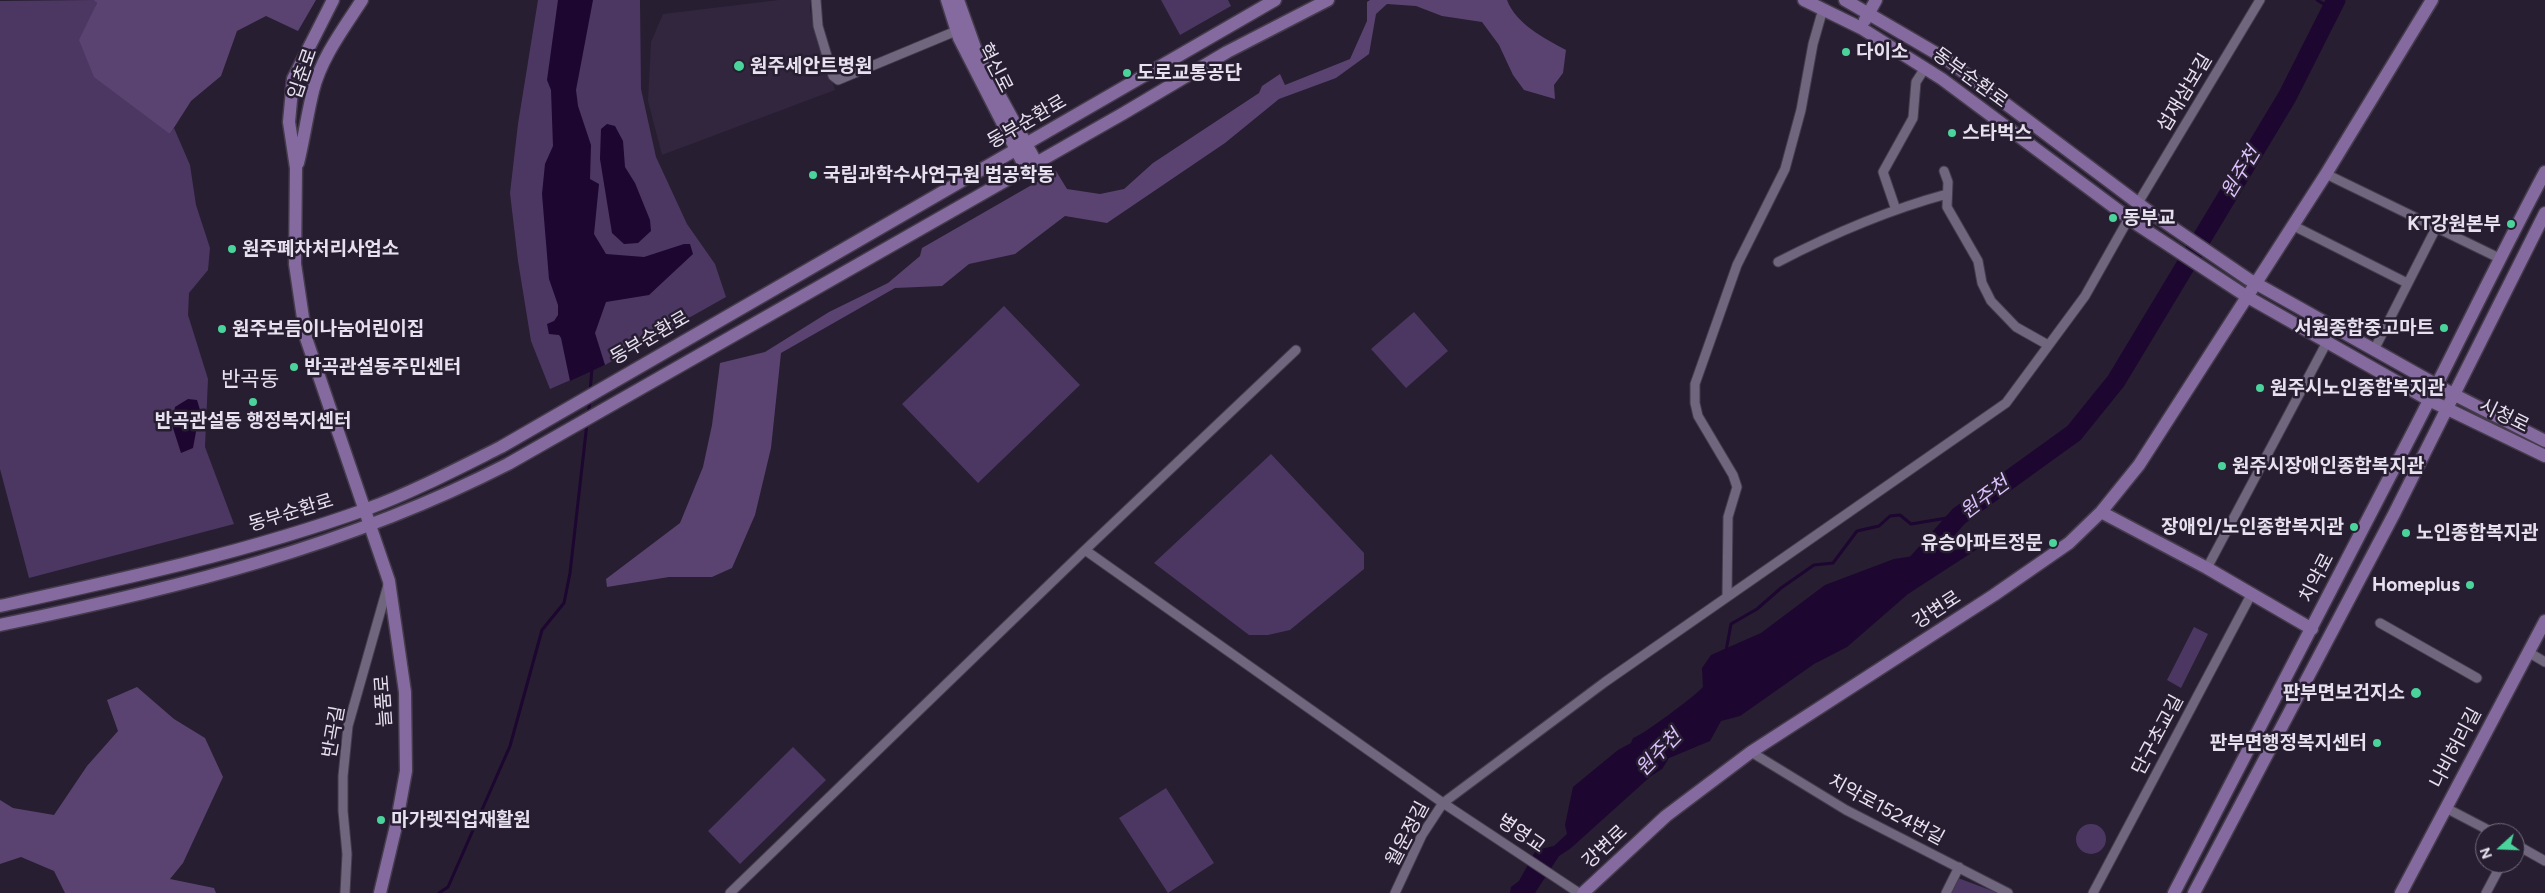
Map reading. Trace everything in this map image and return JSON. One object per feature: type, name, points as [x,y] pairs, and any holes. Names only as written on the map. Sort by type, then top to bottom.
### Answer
[{"type":"street","name":"입춘로","points":[[333,0],[293,80],[289,122],[296,168],[295,264],[306,338],[344,452],[366,509]]},
{"type":"street","name":"입춘로","points":[[296,168],[306,132],[313,90],[332,47],[362,0]]},
{"type":"street","points":[[816,0],[818,26],[833,76],[838,80],[956,31]]},
{"type":"street","name":"혁신로","points":[[947,0],[956,31],[1021,147]]},
{"type":"street","name":"혁신로","points":[[958,0],[978,56],[1021,147]]},
{"type":"street","name":"동부순환로","points":[[0,606],[93,586],[245,546],[366,509],[454,470],[501,447],[1276,0]]},
{"type":"street","name":"동부순환로","points":[[0,625],[98,604],[250,567],[372,526],[462,488],[508,464],[1227,52],[1328,0]]},
{"type":"street","name":"동부순환로","points":[[1804,0],[1861,28],[1925,68],[2134,222]]},
{"type":"street","name":"동부순환로","points":[[1846,0],[1946,59],[2142,207]]},
{"type":"street","points":[[1861,28],[1876,0]]},
{"type":"street","name":"섭재삼보길","points":[[2142,207],[2260,0]]},
{"type":"street","name":"강변로","points":[[1583,893],[1666,816],[1751,752],[1994,595],[2069,544],[2100,512],[2139,465],[2251,281],[2326,174],[2432,0]]},
{"type":"street","points":[[1727,597],[1728,517],[1736,487],[1733,475],[1698,416],[1695,403],[1695,384],[1737,265],[1785,169],[1801,110],[1813,44],[1823,9]]},
{"type":"street","points":[[1896,210],[1883,172],[1913,118],[1916,82],[1925,68]]},
{"type":"street","points":[[1021,147],[1031,165]]},
{"type":"street","points":[[1944,171],[1948,182],[1947,207],[1978,261],[1982,283],[1991,302],[2016,327],[2048,345]]},
{"type":"street","name":"치악로","points":[[2174,893],[2437,385],[2498,258],[2545,172]]},
{"type":"street","points":[[2326,174],[2498,258]]},
{"type":"street","points":[[1778,262],[1844,230],[1896,210],[1947,194]]},
{"type":"street","points":[[1085,550],[1443,802],[1605,682],[2006,402],[2085,296],[2142,207],[2251,281],[2453,394]]},
{"type":"street","name":"치악로","points":[[2194,893],[2398,506],[2545,213]]},
{"type":"street","points":[[2134,222],[2243,294],[2446,408]]},
{"type":"street","points":[[2292,225],[2407,283]]},
{"type":"street","points":[[2374,350],[2436,228]]},
{"type":"street","points":[[2207,568],[2327,342]]},
{"type":"street","points":[[730,893],[1085,550],[1296,350]]},
{"type":"street","name":"시청로","points":[[2453,394],[2545,441]]},
{"type":"street","name":"시청로","points":[[2446,408],[2545,456]]},
{"type":"street","name":"늘품로","points":[[366,509],[389,580],[405,692],[406,770],[396,826],[380,893]]},
{"type":"street","points":[[2100,512],[2207,568],[2312,629]]},
{"type":"street","name":"반곡길","points":[[345,893],[348,854],[343,811],[343,776],[348,726],[389,580]]},
{"type":"street","points":[[93,586],[98,604]]},
{"type":"street","name":"단구초교길","points":[[2093,893],[2252,594]]},
{"type":"street","name":"나비허리길","points":[[2400,893],[2545,620]]},
{"type":"street","points":[[2380,623],[2477,678]]},
{"type":"street","points":[[2528,652],[2545,662]]},
{"type":"street","name":"치악로1524번길","points":[[1751,752],[1846,810],[2008,893]]},
{"type":"street","name":"월운정길","points":[[1395,893],[1422,835],[1443,802],[1454,809]]},
{"type":"street","points":[[2446,808],[2475,823]]},
{"type":"street","name":"병영교","points":[[1454,809],[1580,893]]},
{"type":"street","points":[[2525,850],[2545,861]]},
{"type":"street","points":[[1946,893],[1959,867]]},
{"type":"street","points":[[2486,893],[2497,873]]},
{"type":"shaded area","points":[[93,0],[97,3],[91,18],[170,134],[174,128],[190,165],[196,205],[210,248],[208,270],[189,293],[188,315],[208,379],[205,447],[234,524],[29,578],[0,469],[0,1]]},
{"type":"shaded area","points":[[93,0],[316,0],[298,31],[266,16],[237,31],[221,76],[191,101],[170,134],[94,77],[79,40],[97,3]]},
{"type":"shaded area","points":[[538,0],[640,0],[641,89],[656,157],[687,224],[715,264],[726,297],[605,365],[550,389],[531,341],[518,261],[510,193],[518,124]]},
{"type":"shaded area","name":"원주세안트병원","points":[[779,0],[810,0],[810,11],[835,90],[662,155],[648,101],[651,42],[663,14]]},
{"type":"shaded area","points":[[1161,0],[1228,0],[1231,6],[1180,35]]},
{"type":"shaded area","points":[[1370,0],[1507,0],[1511,9],[1524,23],[1566,50],[1563,73],[1554,85],[1555,99],[1524,90],[1513,75],[1499,45],[1482,22],[1442,16],[1416,6],[1387,4],[1376,14],[1369,54],[1336,78],[1279,99],[1225,143],[1107,223],[1065,216],[1015,254],[969,264],[942,286],[895,288],[781,353],[771,448],[755,515],[732,568],[712,577],[669,577],[607,587],[606,579],[680,523],[703,467],[712,425],[720,363],[765,352],[829,312],[888,283],[920,256],[922,248],[1056,171],[1067,189],[1100,194],[1124,189],[1153,163],[1259,93],[1262,86],[1280,74],[1285,85],[1350,59],[1367,21],[1367,2]]},
{"type":"shaded area","points":[[1004,306],[1080,385],[978,483],[902,404]]},
{"type":"shaded area","points":[[1414,312],[1448,351],[1406,388],[1371,349]]},
{"type":"shaded area","points":[[1271,454],[1364,553],[1364,569],[1290,630],[1268,635],[1249,635],[1154,563]]},
{"type":"shaded area","points":[[2194,627],[2208,634],[2181,688],[2167,680]]},
{"type":"shaded area","points":[[137,687],[174,719],[205,738],[223,777],[183,863],[170,879],[214,888],[216,893],[65,893],[54,871],[21,857],[0,864],[0,800],[13,808],[54,815],[87,766],[118,731],[107,700]]},
{"type":"shaded area","points":[[793,747],[826,780],[740,864],[708,831]]},
{"type":"shaded area","points":[[1166,788],[1214,863],[1168,893],[1119,818]]},
{"type":"shaded area","points":[[2091,824],[2097,825],[2105,833],[2105,845],[2097,853],[2091,854],[2085,853],[2077,845],[2076,839],[2077,833],[2085,825]]},
{"type":"shaded area","points":[[1958,878],[1998,893],[1949,893],[1955,880]]},
{"type":"water","points":[[558,0],[593,0],[576,90],[578,106],[591,145],[590,179],[599,184],[594,234],[606,254],[644,257],[684,244],[690,244],[693,254],[649,295],[606,302],[595,333],[605,365],[570,381],[561,338],[559,335],[549,334],[547,324],[554,321],[558,315],[558,305],[549,279],[542,194],[545,164],[553,146],[551,90],[547,80]]},
{"type":"water","points":[[607,124],[615,126],[623,141],[625,167],[635,183],[650,220],[651,231],[638,243],[624,244],[612,233],[600,159],[601,129]]},
{"type":"water","points":[[188,399],[197,400],[200,410],[193,448],[181,453],[172,425],[175,407]]},
{"type":"water","points":[[1982,546],[1908,594],[1847,647],[1814,664],[1740,716],[1721,721],[1710,741],[1669,758],[1662,769],[1651,776],[1571,848],[1559,856],[1535,893],[1510,893],[1511,887],[1519,881],[1536,850],[1554,846],[1567,834],[1565,825],[1573,787],[1618,750],[1631,743],[1633,738],[1668,715],[1703,687],[1702,668],[1711,655],[1761,633],[1825,585],[1894,559]]},
{"type":"waterway","points":[[2317,0],[2332,9]]},
{"type":"waterway","name":"원주천","points":[[1909,572],[1959,516],[2074,433],[2116,381],[2287,97],[2336,0]]},
{"type":"waterway","points":[[590,392],[592,368]]},
{"type":"waterway","points":[[588,415],[590,401]]},
{"type":"waterway","points":[[439,893],[448,887],[510,746],[542,630],[564,603],[570,573],[587,423]]},
{"type":"waterway","points":[[1726,651],[1731,624],[1757,609],[1781,588],[1814,565],[1833,563],[1857,531],[1879,526],[1890,516],[1900,515],[1911,524],[1959,516]]},
{"type":"place","name":"다이소","points":[[1846,52]]},
{"type":"place","name":"원주세안트병원","points":[[739,66]]},
{"type":"place","name":"도로교통공단","points":[[1127,73]]},
{"type":"place","name":"스타벅스","points":[[1952,133]]},
{"type":"place","name":"국립과학수사연구원 법공학동","points":[[813,175]]},
{"type":"place","name":"동부교","points":[[2113,218]]},
{"type":"place","name":"KT강원본부","points":[[2511,224]]},
{"type":"place","name":"원주폐차처리사업소","points":[[232,249]]},
{"type":"place","name":"서원종합중고마트","points":[[2444,328]]},
{"type":"place","name":"원주보듬이나눔어린이집","points":[[222,329]]},
{"type":"place","name":"반곡관설동주민센터","points":[[294,367]]},
{"type":"place","name":"원주시노인종합복지관","points":[[2260,388]]},
{"type":"place","name":"반곡관설동 행정복지센터","points":[[253,402]]},
{"type":"place","name":"원주시장애인종합복지관","points":[[2222,466]]},
{"type":"place","name":"장애인/노인종합복지관","points":[[2354,527]]},
{"type":"place","name":"노인종합복지관","points":[[2406,533]]},
{"type":"place","name":"유승아파트정문","points":[[2053,543]]},
{"type":"place","name":"Homeplus","points":[[2470,585]]},
{"type":"place","name":"판부면보건지소","points":[[2416,693]]},
{"type":"place","name":"판부면행정복지센터","points":[[2377,743]]},
{"type":"place","name":"마가렛직업재활원","points":[[381,820]]},
{"type":"district","name":"반곡동","points":[[250,380]]}]
